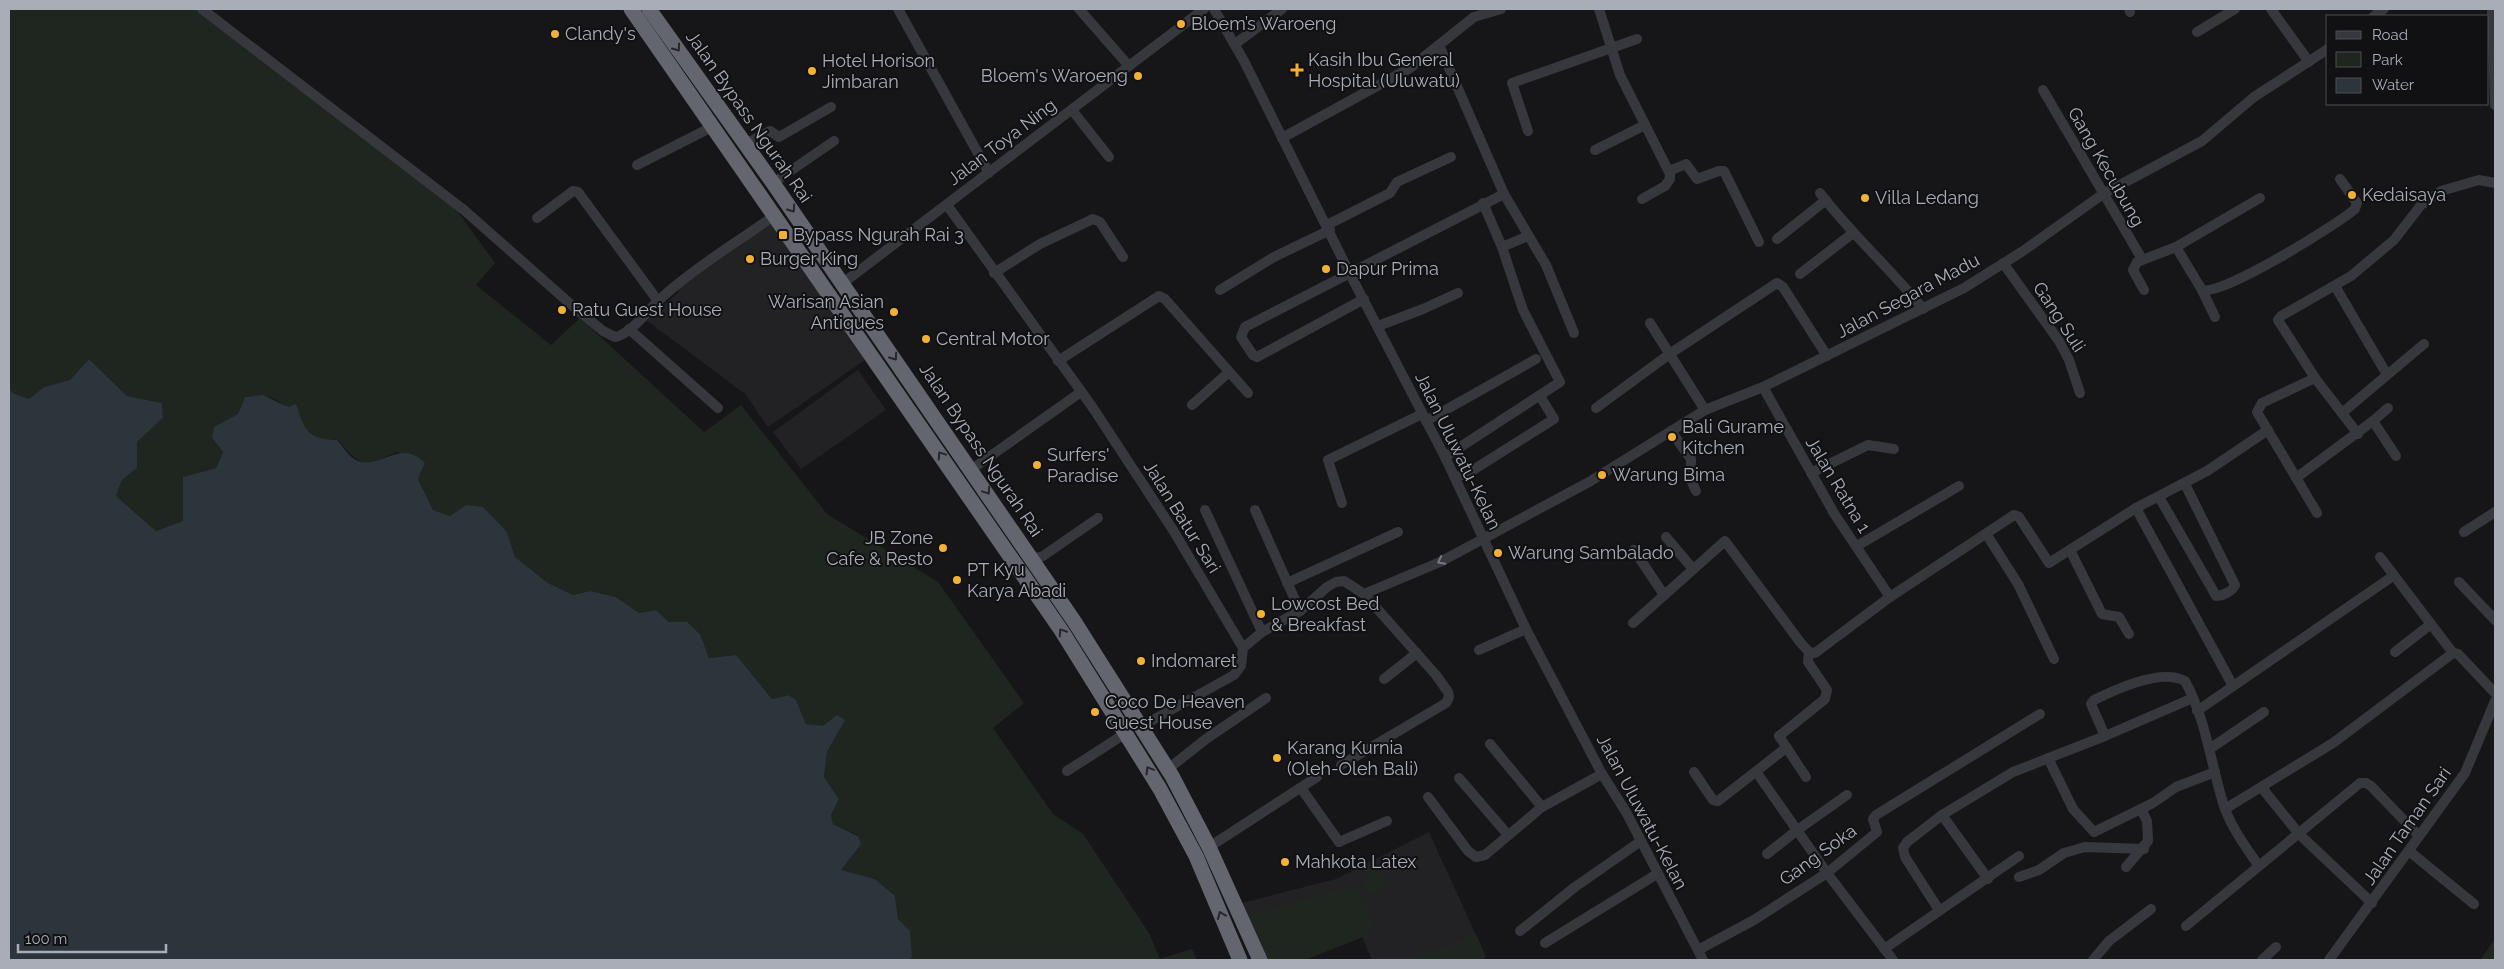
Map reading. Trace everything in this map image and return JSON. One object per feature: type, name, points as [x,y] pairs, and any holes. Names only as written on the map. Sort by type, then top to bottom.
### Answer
[{"type":"highway","name":"Jalan Bypass Ngurah Rai","points":[[631,9],[714,126],[1061,630],[1160,788],[1196,856],[1240,960]]},
{"type":"highway","name":"Jalan Bypass Ngurah Rai","points":[[649,9],[746,144],[972,469],[1142,726],[1168,769],[1209,847],[1260,960]]},
{"type":"highway","points":[[829,293],[843,283]]},
{"type":"street","points":[[202,9],[464,210],[521,263],[603,331],[617,337],[629,329],[658,301],[775,216]]},
{"type":"street","points":[[898,9],[989,173]]},
{"type":"street","points":[[1079,9],[1129,66]]},
{"type":"street","name":"Jalan Toya Ning","points":[[843,283],[1204,9]]},
{"type":"street","name":"Jalan Uluwatu-Kelan","points":[[1214,9],[1235,44],[1350,274],[1445,457],[1526,629],[1602,774],[1641,840],[1703,960]]},
{"type":"street","points":[[1235,44],[1282,9]]},
{"type":"street","points":[[1282,138],[1402,74],[1469,20],[1496,9],[1502,9]]},
{"type":"street","points":[[1599,9],[1620,75],[1671,177],[1668,183],[1642,199]]},
{"type":"street","points":[[2197,32],[2235,9]]},
{"type":"street","points":[[2271,9],[2309,62]]},
{"type":"street","points":[[2492,9],[2495,105]]},
{"type":"street","points":[[1528,131],[1512,83],[1637,39]]},
{"type":"street","points":[[1439,45],[1504,194],[1549,272],[1574,333]]},
{"type":"street","name":"Jalan Segara Madu","points":[[1483,537],[1589,482],[1704,410],[1763,386],[1827,356],[1964,288],[2103,194],[2202,141],[2254,97],[2326,50]]},
{"type":"street","name":"Gang Kecubung","points":[[2044,90],[2142,259]]},
{"type":"street","points":[[746,144],[769,131],[779,137],[832,107]]},
{"type":"street","points":[[1072,110],[1109,157]]},
{"type":"street","points":[[1595,150],[1645,125]]},
{"type":"street","points":[[637,165],[714,126]]},
{"type":"street","points":[[773,183],[834,141]]},
{"type":"street","points":[[1220,290],[1274,257],[1390,193],[1397,182],[1451,157]]},
{"type":"street","points":[[1669,171],[1686,164],[1697,179],[1724,171],[1759,242]]},
{"type":"street","points":[[2202,290],[2209,292],[2225,286],[2280,257],[2352,212],[2357,203],[2340,179]]},
{"type":"street","points":[[2358,434],[2315,378],[2278,320],[2281,316],[2351,276],[2394,240],[2421,205],[2441,191],[2479,180],[2495,183]]},
{"type":"street","points":[[537,218],[572,191],[578,192],[658,301]]},
{"type":"street","points":[[1364,299],[1258,357],[1253,355],[1241,336],[1245,327],[1350,274],[1483,203],[1504,194]]},
{"type":"street","points":[[1777,240],[1823,197],[1853,233],[1899,279],[1923,309]]},
{"type":"street","points":[[2144,290],[2133,270],[2135,264],[2142,259],[2176,246],[2260,198]]},
{"type":"street","points":[[1445,457],[1560,382],[1524,310],[1502,247],[1483,203]]},
{"type":"street","name":"Jalan Batur Sari","points":[[947,205],[1091,406],[1173,530],[1243,648]]},
{"type":"street","points":[[994,273],[1040,244],[1093,219],[1100,222],[1123,257]]},
{"type":"street","points":[[1800,274],[1853,233]]},
{"type":"street","points":[[1502,247],[1528,236]]},
{"type":"street","points":[[2176,246],[2216,317]]},
{"type":"street","name":"Gang Suli","points":[[2003,263],[2059,341],[2069,360],[2080,393]]},
{"type":"street","points":[[1596,408],[1671,353],[1779,283],[1827,356]]},
{"type":"street","points":[[2335,286],[2386,373]]},
{"type":"street","points":[[1378,326],[1458,293]]},
{"type":"street","points":[[1058,361],[1159,296],[1164,299],[1248,393]]},
{"type":"street","points":[[1650,323],[1671,353],[1704,410]]},
{"type":"street","points":[[629,329],[718,408]]},
{"type":"street","points":[[2342,413],[2386,373],[2424,344]]},
{"type":"street","points":[[1342,503],[1328,463],[1329,459],[1424,418],[1536,358]]},
{"type":"street","points":[[1192,405],[1229,372]]},
{"type":"street","points":[[2315,378],[2258,407],[2257,412],[2318,513]]},
{"type":"street","name":"Jalan Ratna 1","points":[[1763,386],[1811,473],[1890,597]]},
{"type":"street","points":[[972,469],[1081,392]]},
{"type":"street","points":[[1455,478],[1473,470],[1554,420],[1540,396]]},
{"type":"street","points":[[2296,478],[2358,434],[2388,408]]},
{"type":"street","points":[[2373,422],[2396,456]]},
{"type":"street","points":[[1809,652],[1818,651],[1890,597],[2017,515],[2049,563],[2136,508],[2185,484],[2237,452],[2268,430]]},
{"type":"street","points":[[1671,431],[1690,459],[1690,480],[1696,491]]},
{"type":"street","points":[[1811,473],[1868,445],[1894,449]]},
{"type":"street","points":[[2159,497],[2216,596],[2234,589],[2236,585],[2185,484]]},
{"type":"street","points":[[1857,546],[1958,486]]},
{"type":"street","points":[[2136,508],[2233,686]]},
{"type":"street","points":[[1205,510],[1262,632]]},
{"type":"street","points":[[1255,510],[1300,611]]},
{"type":"street","points":[[2464,532],[2495,512]]},
{"type":"street","points":[[1032,559],[1043,556],[1098,518]]},
{"type":"street","points":[[1287,583],[1398,532]]},
{"type":"street","points":[[1987,535],[2018,584],[2054,659]]},
{"type":"street","points":[[1364,594],[1433,565],[1483,537]]},
{"type":"street","points":[[1666,537],[1693,569]]},
{"type":"street","points":[[1633,623],[1722,542],[1727,542],[1809,652],[1808,662],[1827,690],[1825,699],[1780,734],[1779,738],[1806,777]]},
{"type":"street","points":[[1634,550],[1664,595]]},
{"type":"street","points":[[2070,550],[2102,614],[2119,616],[2129,634]]},
{"type":"street","points":[[2380,557],[2453,653],[2458,654],[2495,693]]},
{"type":"street","points":[[2197,711],[2393,576]]},
{"type":"street","points":[[1142,726],[1234,675],[1241,666],[1243,648],[1262,632],[1300,611],[1327,587],[1336,582],[1347,582],[1364,594],[1417,653],[1448,692],[1448,700],[1341,765]]},
{"type":"street","points":[[2459,582],[2495,620]]},
{"type":"street","points":[[2395,652],[2431,624]]},
{"type":"street","points":[[1479,650],[1526,629]]},
{"type":"street","points":[[1384,679],[1417,653]]},
{"type":"street","points":[[2226,809],[2333,742],[2453,653]]},
{"type":"street","points":[[2105,736],[2091,704],[2096,699],[2145,680],[2164,677],[2185,681],[2211,748],[2215,772],[2226,809],[2239,837],[2258,865]]},
{"type":"street","points":[[1168,769],[1206,739],[1266,698]]},
{"type":"street","points":[[1939,910],[1905,858],[1903,848],[1907,842],[1942,815],[2000,778],[2193,698]]},
{"type":"street","name":"Jalan Taman Sari","points":[[2329,960],[2372,904],[2469,766],[2495,701]]},
{"type":"street","points":[[2211,748],[2264,712]]},
{"type":"street","name":"Gang Soka","points":[[1698,950],[1754,920],[1826,874],[1877,832],[1873,819],[1876,816],[2040,714]]},
{"type":"street","points":[[1067,771],[1126,733]]},
{"type":"street","points":[[1490,744],[1542,807]]},
{"type":"street","points":[[1694,772],[1715,801],[1723,798],[1757,773],[1786,748]]},
{"type":"street","points":[[2048,758],[2073,809],[2092,831],[2141,809],[2176,787],[2215,772]]},
{"type":"street","points":[[1757,773],[1826,874],[1893,960]]},
{"type":"street","points":[[1428,797],[1474,857],[1485,855],[1542,807],[1602,774]]},
{"type":"street","points":[[1209,847],[1317,777]]},
{"type":"street","points":[[1459,778],[1508,835]]},
{"type":"street","points":[[2186,926],[2358,784],[2364,783],[2371,786],[2419,836]]},
{"type":"street","points":[[1301,788],[1339,842],[1387,822]]},
{"type":"street","points":[[2262,788],[2299,834],[2372,904]]},
{"type":"street","points":[[1767,854],[1796,831],[1847,796]]},
{"type":"street","points":[[2126,867],[2144,848],[2149,834],[2141,809]]},
{"type":"street","points":[[1942,815],[1988,879]]},
{"type":"street","points":[[1520,931],[1575,887],[1641,840]]},
{"type":"street","points":[[2020,877],[2039,870],[2064,853],[2085,847],[2144,848]]},
{"type":"street","points":[[2409,851],[2474,904]]},
{"type":"street","points":[[1884,949],[2019,856]]},
{"type":"street","points":[[1544,942],[1657,874]]},
{"type":"street","points":[[2092,960],[2109,941],[2151,909]]},
{"type":"street","points":[[2262,960],[2276,947]]},
{"type":"shaded area","points":[[771,224],[865,360],[768,427],[745,394],[646,320],[679,292],[677,289]]},
{"type":"shaded area","points":[[858,370],[886,410],[801,469],[773,432]]},
{"type":"shaded area","points":[[1429,832],[1486,957],[1481,960],[1372,960],[1362,937],[1305,960],[1266,960],[1238,904],[1336,879]]},
{"type":"green space","points":[[9,9],[202,9],[453,205],[495,263],[476,285],[551,345],[580,318],[704,432],[741,405],[827,514],[938,582],[1024,703],[993,728],[1053,814],[1083,834],[1149,933],[1160,959],[1192,949],[1197,960],[909,960],[912,957],[898,919],[895,896],[875,879],[840,870],[858,835],[833,824],[831,815],[839,799],[824,777],[827,752],[844,720],[823,727],[806,724],[796,700],[789,695],[772,699],[736,655],[709,658],[700,634],[687,622],[669,622],[656,610],[639,613],[616,597],[590,591],[573,595],[548,583],[515,557],[507,532],[466,505],[450,516],[433,510],[418,479],[425,463],[397,452],[370,462],[358,460],[338,440],[320,439],[308,433],[289,410],[273,399],[261,396],[245,397],[238,414],[212,438],[223,452],[216,468],[184,477],[183,521],[156,531],[116,496],[122,480],[137,468],[137,442],[163,418],[162,403],[127,396],[89,359],[70,380],[44,387],[29,399],[13,393],[9,389]]},
{"type":"green space","points":[[1374,872],[1382,875],[1385,883],[1382,891],[1374,894],[1366,891],[1363,883],[1366,875]]},
{"type":"green space","points":[[1348,886],[1357,887],[1376,928],[1363,937],[1305,960],[1266,960],[1245,917]]},
{"type":"green space","points":[[1476,934],[1486,957],[1482,960],[1409,960]]},
{"type":"green space","points":[[2495,939],[2495,960],[2480,960]]},
{"type":"water","points":[[89,359],[127,396],[162,403],[163,418],[137,442],[137,468],[122,480],[116,496],[156,531],[183,521],[183,477],[216,468],[223,452],[212,438],[214,427],[238,414],[245,397],[263,395],[288,407],[296,404],[302,421],[309,432],[319,438],[337,440],[348,454],[356,460],[374,461],[407,453],[416,456],[425,463],[418,479],[433,510],[450,516],[466,505],[483,507],[507,532],[515,557],[548,583],[573,595],[590,591],[616,597],[639,613],[656,610],[669,622],[687,622],[700,634],[709,658],[736,655],[772,699],[789,695],[796,700],[806,724],[823,726],[837,715],[845,720],[827,752],[824,777],[839,799],[831,815],[833,824],[858,836],[861,844],[841,870],[875,879],[895,896],[898,919],[910,931],[912,957],[909,960],[9,960],[9,389],[13,393],[29,399],[44,387],[70,380]]},
{"type":"place","name":"Bloem’s Waroeng","points":[[1181,24]]},
{"type":"place","name":"Clandy's","points":[[555,34]]},
{"type":"place","name":"Kasih Ibu General Hospital (Uluwatu)","points":[[1297,70]]},
{"type":"place","name":"Hotel Horison Jimbaran","points":[[812,71]]},
{"type":"place","name":"Bloem's Waroeng","points":[[1138,76]]},
{"type":"place","name":"Kedaisaya","points":[[2352,195]]},
{"type":"place","name":"Villa Ledang","points":[[1865,198]]},
{"type":"place","name":"Bypass Ngurah Rai 3","points":[[783,235]]},
{"type":"place","name":"Burger King","points":[[750,259]]},
{"type":"place","name":"Dapur Prima","points":[[1326,269]]},
{"type":"place","name":"Ratu Guest House","points":[[562,310]]},
{"type":"place","name":"Warisan Asian Antiques","points":[[894,312]]},
{"type":"place","name":"Central Motor","points":[[926,339]]},
{"type":"place","name":"Bali Gurame Kitchen","points":[[1672,437]]},
{"type":"place","name":"Surfers' Paradise","points":[[1037,465]]},
{"type":"place","name":"Warung Bima","points":[[1602,475]]},
{"type":"place","name":"JB Zone Cafe & Resto","points":[[943,548]]},
{"type":"place","name":"Warung Sambalado","points":[[1498,553]]},
{"type":"place","name":"PT Kyu Karya Abadi","points":[[957,580]]},
{"type":"place","name":"Lowcost Bed & Breakfast","points":[[1261,614]]},
{"type":"place","name":"Indomaret","points":[[1141,661]]},
{"type":"place","name":"Coco De Heaven Guest House","points":[[1095,712]]},
{"type":"place","name":"Karang Kurnia (Oleh-Oleh Bali)","points":[[1277,758]]},
{"type":"place","name":"Mahkota Latex","points":[[1285,862]]}]
